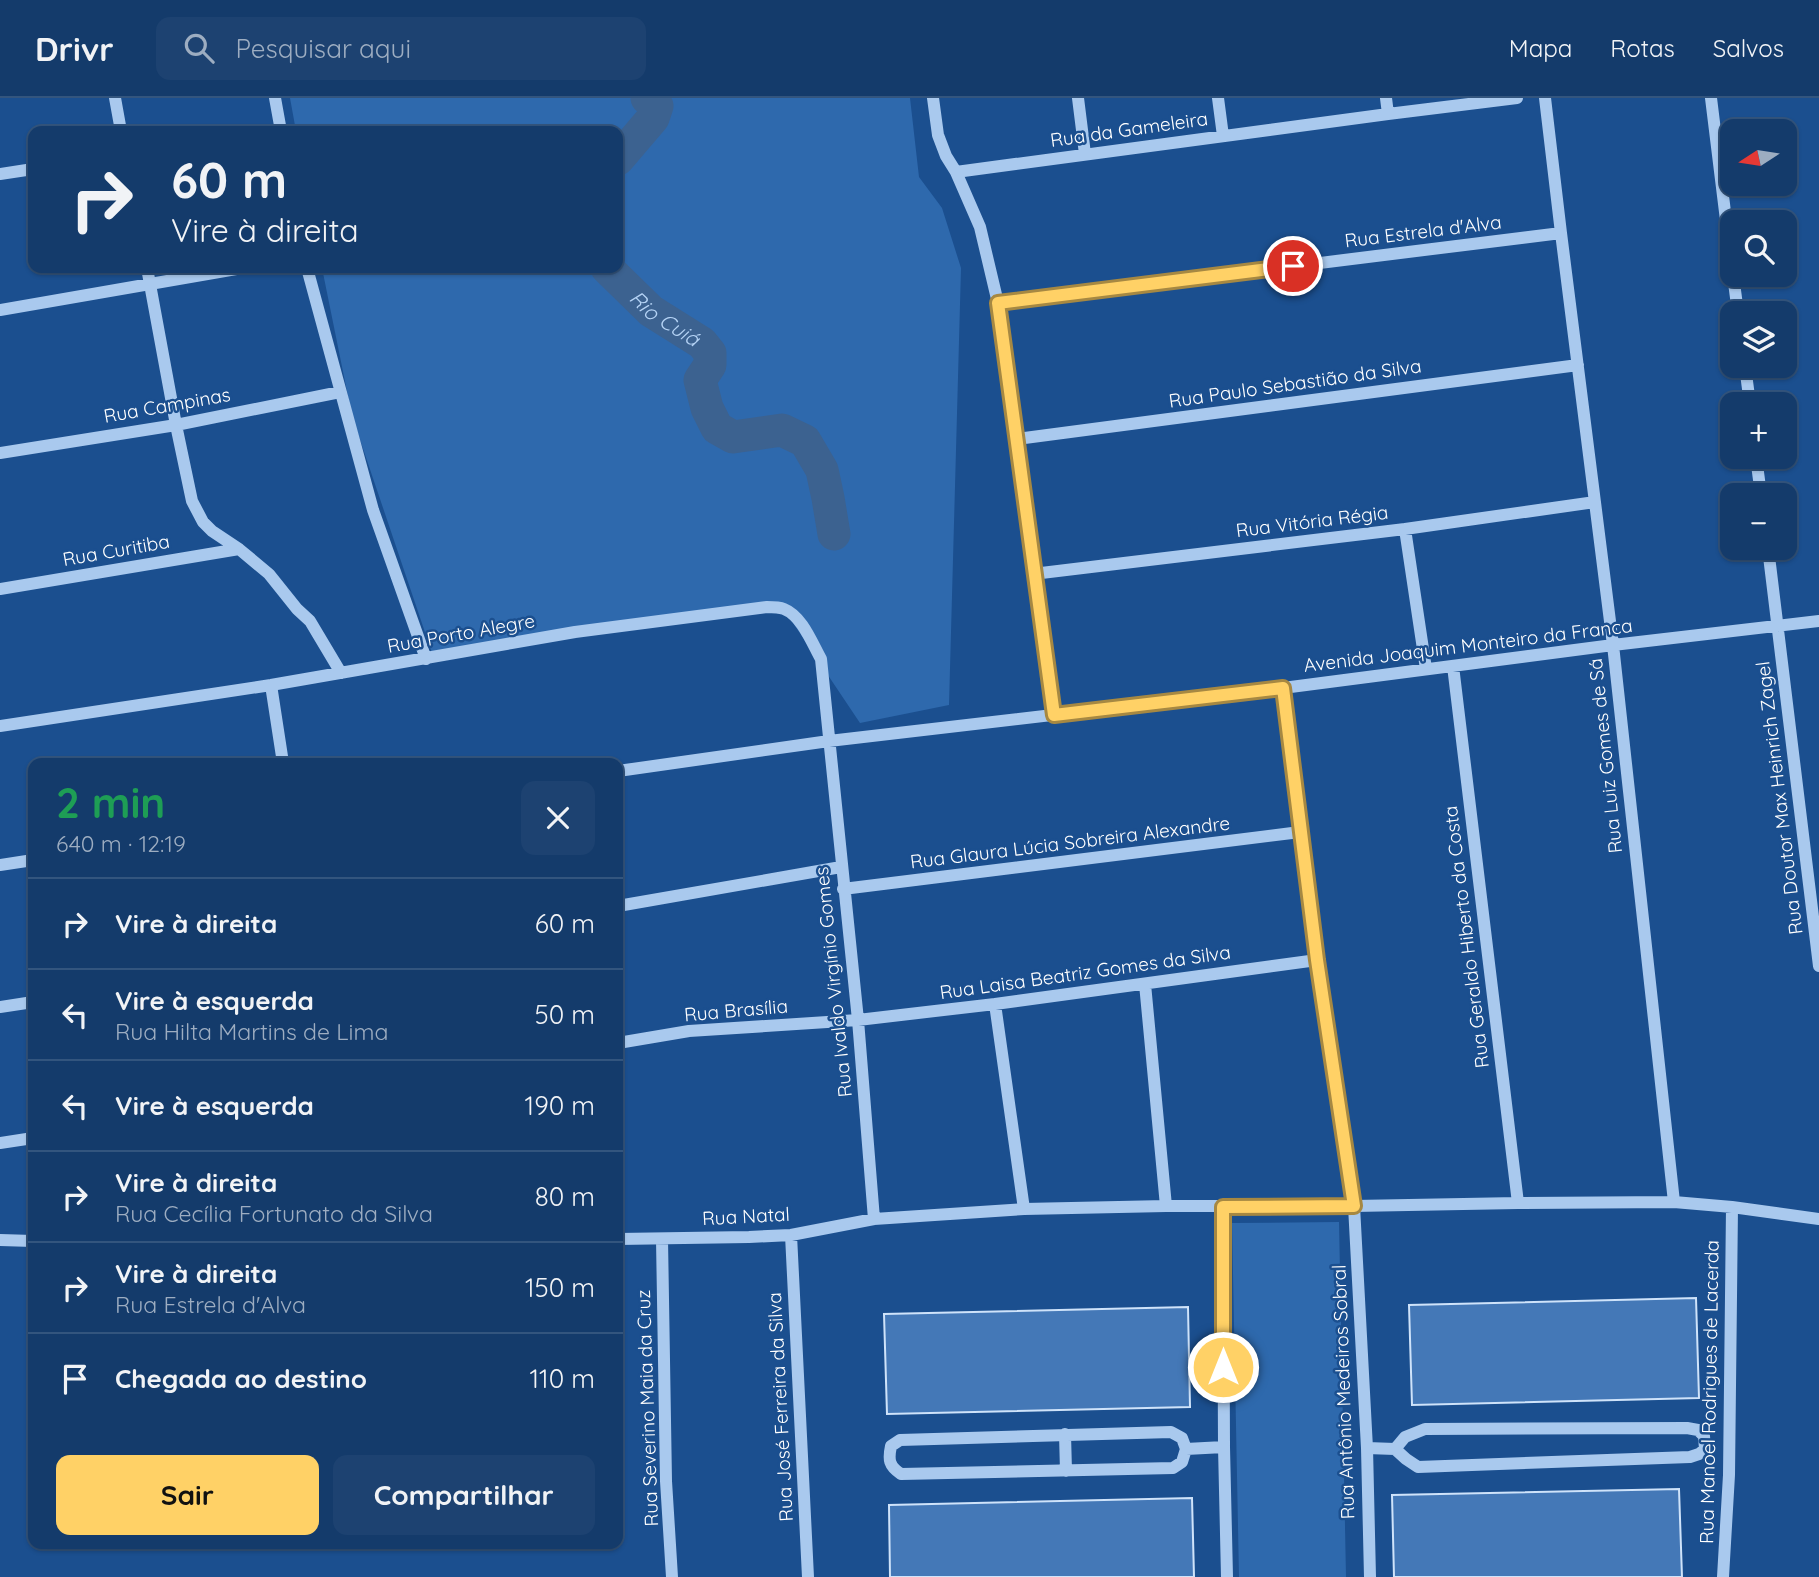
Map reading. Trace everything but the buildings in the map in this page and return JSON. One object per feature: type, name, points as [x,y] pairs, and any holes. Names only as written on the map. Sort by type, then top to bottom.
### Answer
[{"type":"street","points":[[115,98],[120,126]]},
{"type":"street","points":[[275,98],[280,126]]},
{"type":"street","points":[[933,98],[938,135],[979,226],[998,303],[1054,715]]},
{"type":"street","points":[[1078,98],[1085,154]]},
{"type":"street","points":[[1218,98],[1223,136]]},
{"type":"street","points":[[1386,98],[1388,114]]},
{"type":"street","name":"Rua da Gameleira","points":[[956,172],[1517,98]]},
{"type":"street","name":"Rua Luiz Gomes de Sá","points":[[1545,98],[1613,646],[1674,1202]]},
{"type":"street","points":[[1711,98],[1725,210]]},
{"type":"street","points":[[0,174],[28,170]]},
{"type":"street","name":"Rua Estrela d'Alva","points":[[998,303],[1561,233]]},
{"type":"street","points":[[148,273],[176,425],[192,501],[197,512],[212,531],[269,574],[310,621],[341,673]]},
{"type":"street","points":[[0,310],[213,273]]},
{"type":"street","points":[[308,273],[373,510],[426,659]]},
{"type":"street","name":"Rua Paulo Sebastião da Silva","points":[[1017,439],[1578,365]]},
{"type":"street","name":"Rua Campinas","points":[[0,453],[176,425],[340,392]]},
{"type":"street","name":"Rua Vitória Régia","points":[[1033,574],[1405,529],[1595,502]]},
{"type":"street","points":[[1405,529],[1426,669]]},
{"type":"street","name":"Rua Curitiba","points":[[0,589],[239,549]]},
{"type":"street","name":"Rua Doutor Max Heinrich Zagel","points":[[1770,560],[1819,966]]},
{"type":"street","name":"Rua Porto Alegre","points":[[0,726],[271,685],[575,632],[781,607],[798,620],[821,659],[829,741]]},
{"type":"street","name":"Avenida Joaquim Monteiro da Franca","points":[[623,770],[829,741],[1819,621]]},
{"type":"street","name":"Rua Geraldo Hiberto da Costa","points":[[1453,666],[1518,1203]]},
{"type":"street","points":[[271,685],[282,758]]},
{"type":"street","name":"Rua Antônio Medeiros Sobral","points":[[1283,688],[1317,960],[1354,1206],[1367,1448],[1370,1577]]},
{"type":"street","name":"Rua Ivaldo Virgínio Gomes","points":[[829,741],[858,1020],[874,1219]]},
{"type":"street","name":"Rua Glaura Lúcia Sobreira Alexandre","points":[[843,890],[1300,832]]},
{"type":"street","points":[[0,865],[28,861]]},
{"type":"street","points":[[623,905],[841,867]]},
{"type":"street","name":"Rua Laisa Beatriz Gomes da Silva","points":[[858,1020],[1317,960]]},
{"type":"street","points":[[1145,984],[1166,1206]]},
{"type":"street","points":[[0,1007],[28,1003]]},
{"type":"street","points":[[995,1004],[1024,1209]]},
{"type":"street","name":"Rua Brasília","points":[[623,1042],[689,1031],[858,1020]]},
{"type":"street","points":[[0,1143],[28,1139]]},
{"type":"street","name":"Rua Natal","points":[[623,1238],[791,1235],[874,1219],[1024,1209],[1166,1206],[1674,1202],[1819,1219]]},
{"type":"street","points":[[1223,1207],[1227,1577]]},
{"type":"street","name":"Rua Manoel Rodrigues de Lacerda","points":[[1723,1577],[1729,1475],[1732,1207]]},
{"type":"street","name":"Rua José Ferreira da Silva","points":[[791,1235],[808,1577]]},
{"type":"street","name":"Rua Severino Maia da Cruz","points":[[662,1238],[666,1481],[672,1577]]},
{"type":"street","points":[[0,1240],[28,1241]]},
{"type":"street","points":[[1367,1448],[1395,1449],[1418,1467],[1690,1457],[1705,1449],[1704,1436],[1698,1430],[1687,1428],[1424,1429],[1405,1437],[1395,1449]]},
{"type":"street","points":[[1171,1432],[1182,1438],[1186,1449],[1182,1462],[1173,1468],[901,1474],[893,1469],[889,1458],[891,1446],[900,1440],[1065,1434],[1171,1432]]},
{"type":"street","points":[[1065,1434],[1066,1471]]},
{"type":"street","points":[[1186,1449],[1224,1447]]},
{"type":"shaded area","points":[[290,98],[910,98],[919,177],[942,208],[961,268],[949,705],[860,723],[783,608],[432,653],[352,416],[323,273],[623,273],[623,126],[295,126]]},
{"type":"shaded area","points":[[1339,1222],[1346,1577],[1239,1577],[1232,1223]]},
{"type":"waterway","name":"Rio Cuiá","points":[[623,153],[653,118],[657,106],[647,98]]},
{"type":"waterway","name":"Rio Cuiá","points":[[612,273],[651,311],[702,343],[710,353],[710,365],[700,380],[707,408],[717,428],[733,437],[782,430],[805,441],[822,470],[834,534]]},
{"type":"route","points":[[1223,1367],[1223,1207],[1354,1206],[1317,960],[1283,688],[1054,715],[998,303],[1293,266]]}]
